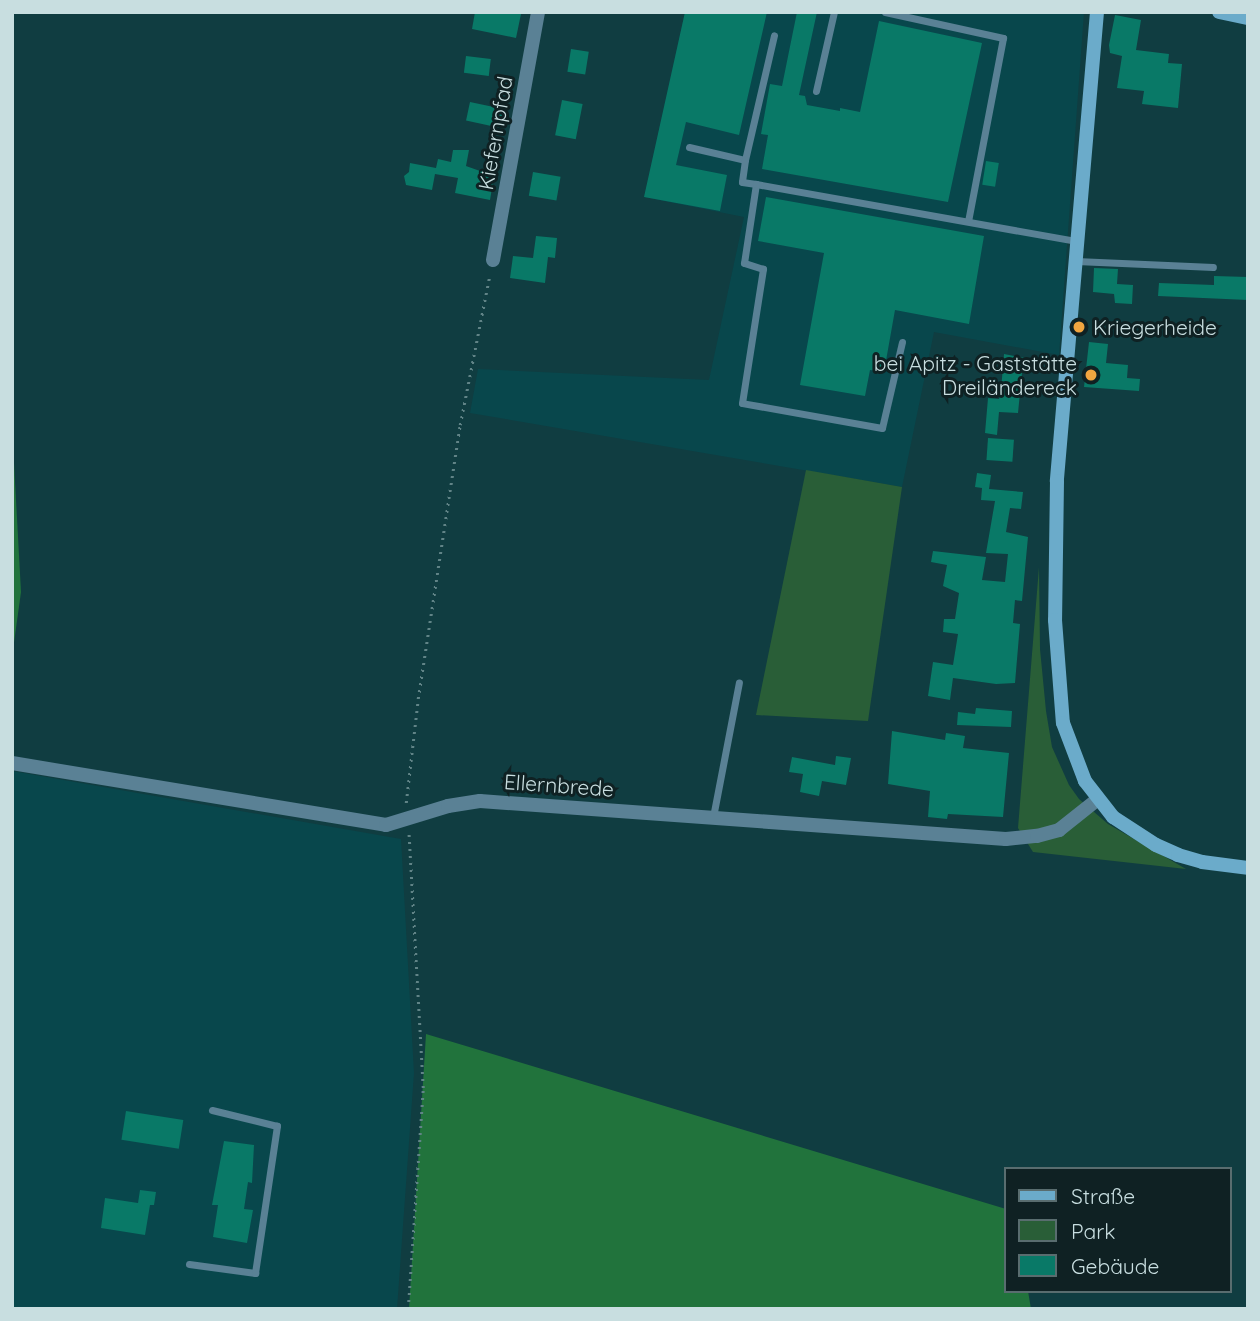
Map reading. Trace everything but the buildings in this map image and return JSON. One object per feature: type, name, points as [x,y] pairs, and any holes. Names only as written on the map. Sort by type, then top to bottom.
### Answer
[{"type":"street","name":"Kiefernpfad","points":[[493,260],[538,12]]},
{"type":"street","points":[[1097,12],[1057,481],[1056,659],[1059,701],[1068,742],[1085,781],[1113,817],[1156,845],[1202,862],[1248,868]]},
{"type":"street","points":[[1219,12],[1248,18]]},
{"type":"street","name":"Ellernbrede","points":[[12,763],[386,825],[448,806],[480,801],[1006,839],[1037,836],[1059,830],[1098,799]]},
{"type":"lane","points":[[816,91],[834,12]]},
{"type":"lane","points":[[885,12],[1003,38],[968,221]]},
{"type":"lane","points":[[774,35],[742,181],[1077,242]]},
{"type":"lane","points":[[689,147],[745,160]]},
{"type":"lane","points":[[756,184],[744,263],[763,269],[742,402],[882,428],[902,342]]},
{"type":"lane","points":[[1076,261],[1213,267]]},
{"type":"lane","points":[[713,817],[739,682]]},
{"type":"lane","points":[[189,1265],[255,1273],[275,1140],[276,1126],[212,1110]]},
{"type":"path","points":[[408,1309],[424,1088],[406,801],[460,425],[493,260]]},
{"type":"shaded area","points":[[685,12],[1084,12],[1059,355],[934,332],[902,487],[470,413],[478,369],[709,380],[744,217],[644,197]]},
{"type":"shaded area","points":[[12,771],[401,839],[414,1073],[397,1309],[12,1309]]},
{"type":"green space","points":[[12,426],[21,592],[12,657]]},
{"type":"green space","points":[[806,470],[902,487],[868,721],[756,715]]},
{"type":"green space","points":[[1039,567],[1040,649],[1046,711],[1052,747],[1069,785],[1079,799],[1108,824],[1186,869],[1033,852],[1018,828]]},
{"type":"green space","points":[[426,1034],[1004,1208],[1004,1293],[1028,1293],[1031,1309],[409,1309]]},
{"type":"place","name":"Kriegerheide","points":[[1079,327]]},
{"type":"place","name":"bei Apitz - Gaststätte Dreiländereck","points":[[1091,375]]}]
